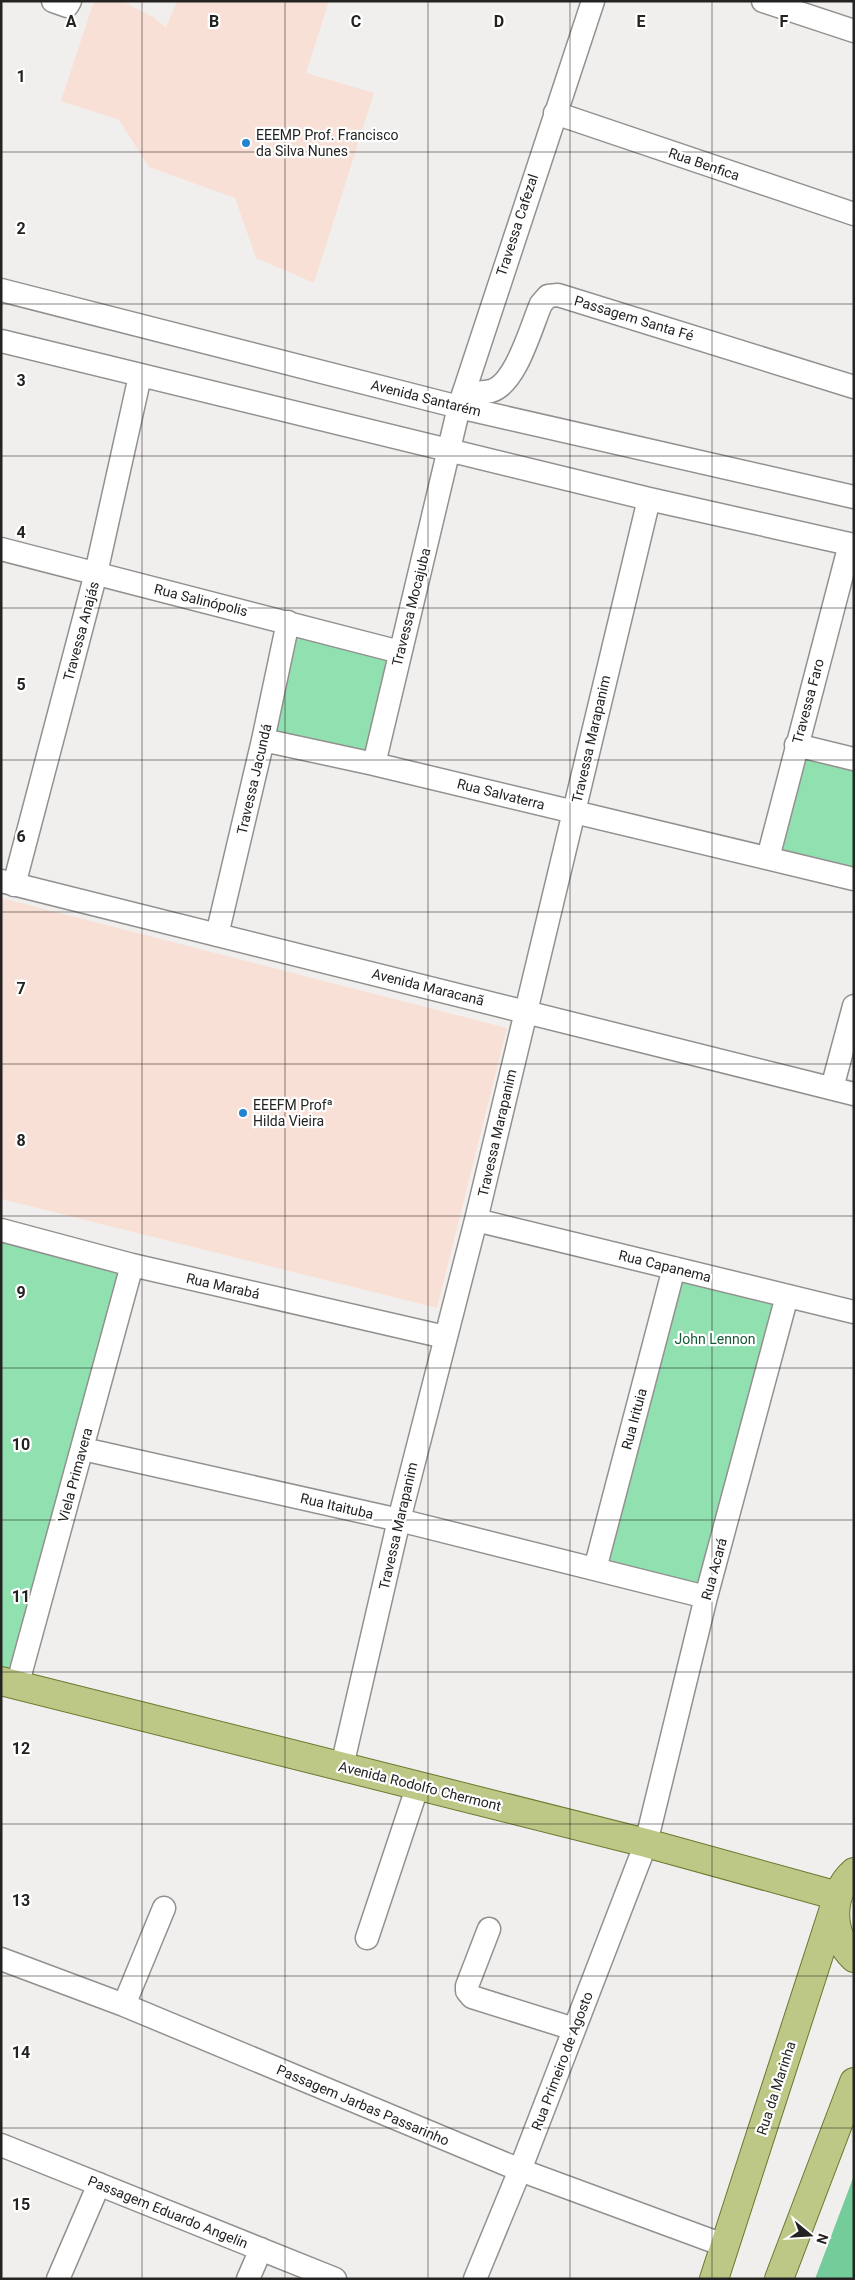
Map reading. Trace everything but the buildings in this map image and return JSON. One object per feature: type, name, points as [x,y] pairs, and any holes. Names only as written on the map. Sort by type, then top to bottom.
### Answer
[{"type":"main road","name":"Avenida Rodolfo Chermont","points":[[9,1684],[646,1843],[838,1896]]},
{"type":"main road","points":[[854,1872],[838,1896],[835,1916],[838,1935],[854,1958]]},
{"type":"main road","name":"Rua da Marinha","points":[[714,2279],[838,1896]]},
{"type":"main road","points":[[779,2279],[854,2082]]},
{"type":"street","points":[[53,1],[67,6],[70,1]]},
{"type":"street","name":"Travessa Cafezal","points":[[449,450],[461,400],[593,1]]},
{"type":"street","points":[[763,1],[854,32]]},
{"type":"street","name":"Rua Benfica","points":[[555,113],[854,214]]},
{"type":"street","name":"Avenida Santarém","points":[[1,290],[461,400],[854,497]]},
{"type":"street","name":"Passagem Santa Fé","points":[[461,400],[504,384],[515,368],[541,304],[548,296],[558,294],[854,387]]},
{"type":"street","points":[[1,341],[649,499],[852,544]]},
{"type":"street","name":"Travessa Anajás","points":[[8,883],[96,573],[140,376]]},
{"type":"street","name":"Travessa Mocajuba","points":[[374,764],[449,450]]},
{"type":"street","name":"Travessa Marapanim","points":[[342,1766],[399,1520],[476,1220],[649,499]]},
{"type":"street","name":"Travessa Faro","points":[[768,858],[796,745],[852,544]]},
{"type":"street","name":"Rua Salinópolis","points":[[1,549],[400,652]]},
{"type":"street","name":"Travessa Jacundá","points":[[217,935],[264,740],[288,622]]},
{"type":"street","name":"Rua Salvaterra","points":[[264,740],[374,764],[854,879]]},
{"type":"street","points":[[796,745],[854,759]]},
{"type":"street","name":"Avenida Maracanã","points":[[8,883],[854,1094]]},
{"type":"street","points":[[832,1088],[854,1006]]},
{"type":"street","name":"Rua Capanema","points":[[476,1220],[854,1312]]},
{"type":"street","name":"Rua Marabá","points":[[1,1230],[132,1265],[445,1336]]},
{"type":"street","name":"Viela Primavera","points":[[9,1684],[83,1449],[132,1265]]},
{"type":"street","name":"Rua Irituia","points":[[595,1569],[674,1268]]},
{"type":"street","name":"Rua Acará","points":[[646,1843],[706,1597],[787,1296]]},
{"type":"street","name":"Rua Itaituba","points":[[83,1449],[399,1520],[706,1597]]},
{"type":"street","points":[[367,1938],[418,1785]]},
{"type":"street","name":"Rua Primeiro de Agosto","points":[[475,2279],[520,2170],[646,1843]]},
{"type":"street","points":[[124,2005],[164,1908]]},
{"type":"street","points":[[489,1928],[466,1986],[467,1991],[472,1997],[574,2029]]},
{"type":"street","name":"Passagem Jarbas Passarinho","points":[[1,1959],[124,2005],[520,2170],[726,2246]]},
{"type":"street","name":"Passagem Eduardo Angelin","points":[[1,2145],[335,2279]]},
{"type":"street","points":[[58,2279],[99,2184]]},
{"type":"street","points":[[248,2279],[261,2249]]},
{"type":"shaded area","name":"EEEMP Prof. Francisco da Silva Nunes","points":[[94,1],[122,1],[153,17],[166,27],[177,1],[329,1],[306,73],[374,93],[314,283],[256,258],[235,198],[149,167],[119,120],[61,101]]},
{"type":"shaded area","name":"EEEFM Profª Hilda Vieira","points":[[1,898],[507,1028],[437,1308],[1,1199]]},
{"type":"green space","points":[[288,622],[400,652],[374,764],[264,740]]},
{"type":"green space","points":[[796,745],[854,759],[854,879],[768,858]]},
{"type":"green space","points":[[1,1230],[132,1265],[17,1686],[1,1681]]},
{"type":"green space","name":"John Lennon","points":[[674,1268],[787,1296],[706,1597],[595,1569]]},
{"type":"green space","points":[[854,2176],[854,2279],[815,2279],[853,2178]]},
{"type":"place","name":"EEEMP Prof. Francisco da Silva Nunes","points":[[246,143]]},
{"type":"place","name":"EEEFM Profª Hilda Vieira","points":[[243,1113]]}]
